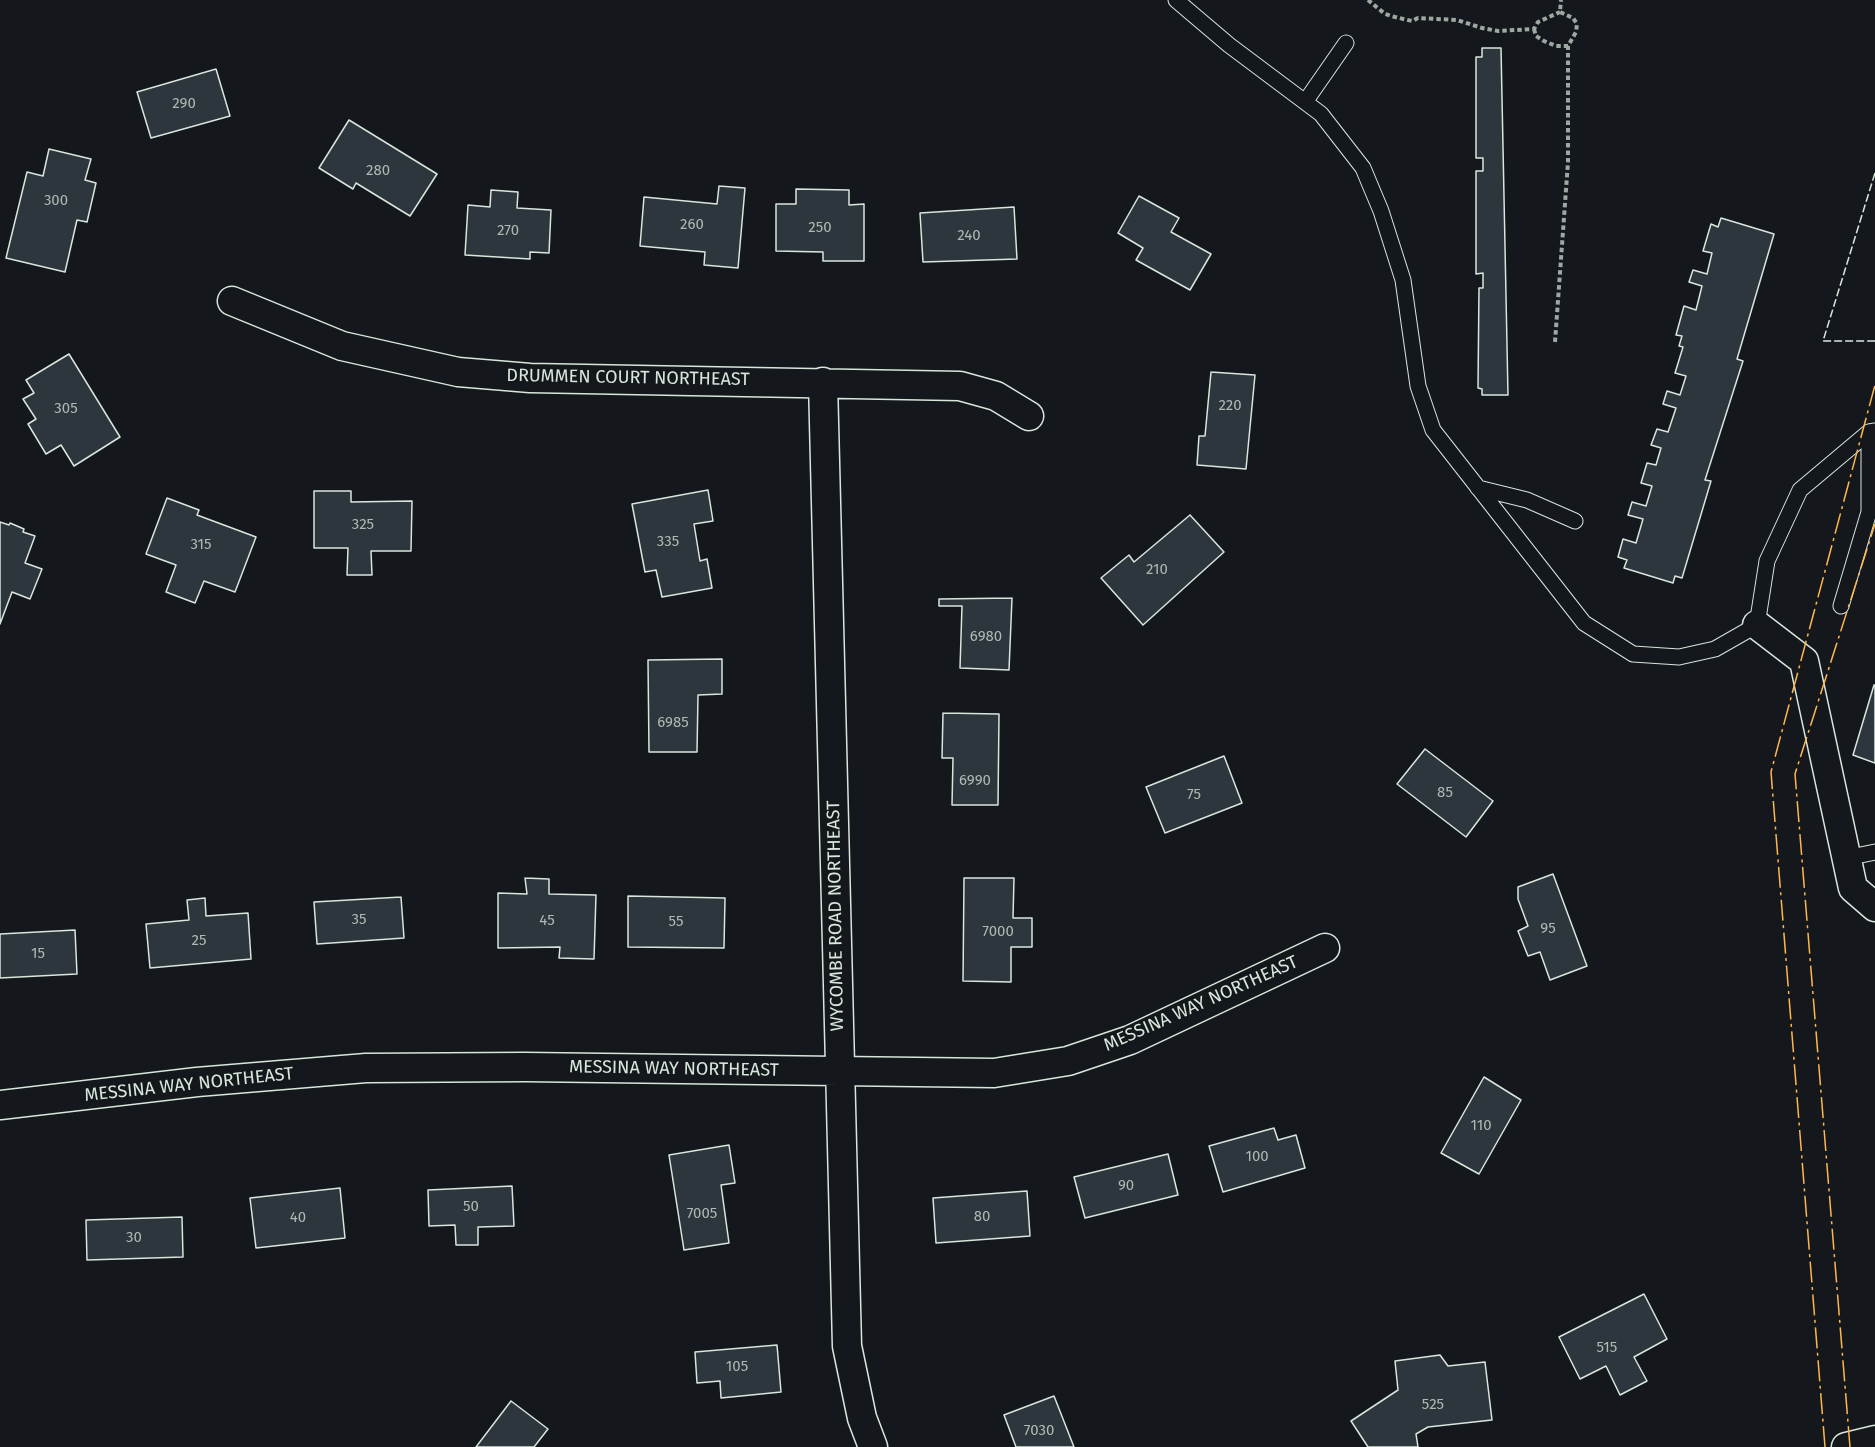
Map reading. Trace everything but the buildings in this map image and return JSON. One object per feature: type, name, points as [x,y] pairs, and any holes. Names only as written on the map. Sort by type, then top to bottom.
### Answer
[{"type":"street","name":"DRUMMEN COURT NORTHEAST","points":[[232,301],[342,346],[458,372],[530,378],[960,386],[996,396],[1029,416]]},
{"type":"street","name":"WYCOMBE ROAD NORTHEAST","points":[[823,382],[847,1346],[862,1418],[873,1447]]},
{"type":"street","points":[[1757,625],[1804,661],[1853,888],[1875,907]]},
{"type":"street","name":"MESSINA WAY NORTHEAST","points":[[0,1105],[197,1082],[366,1068],[525,1067],[994,1073],[1068,1061],[1130,1040],[1325,948]]},
{"type":"street","points":[[1846,1447],[1875,1440]]},
{"type":"lane","points":[[1176,0],[1228,45],[1321,114],[1362,168],[1381,211],[1403,280],[1418,386],[1433,430],[1584,623],[1633,654],[1679,657],[1688,655],[1715,648],[1757,625],[1767,561],[1800,490],[1872,432]]},
{"type":"lane","points":[[1305,102],[1346,43]]},
{"type":"lane","points":[[1841,606],[1869,512],[1872,432]]},
{"type":"lane","points":[[1478,488],[1527,500],[1575,521]]},
{"type":"lane","points":[[1846,858],[1875,852]]},
{"type":"path","points":[[1368,0],[1385,14],[1412,21],[1418,18],[1457,20],[1498,31],[1534,29]]},
{"type":"path","points":[[1560,12],[1561,0]]},
{"type":"path","points":[[1556,342],[1568,162],[1568,46],[1576,32],[1577,24],[1573,18],[1560,12],[1538,22],[1534,29],[1536,36],[1556,46],[1568,46]]},
{"type":"fence","points":[[1875,173],[1823,341],[1875,341]]},
{"type":"power","points":[[1825,1447],[1771,772],[1875,385]]},
{"type":"power","points":[[1850,1447],[1795,774],[1875,524]]}]
